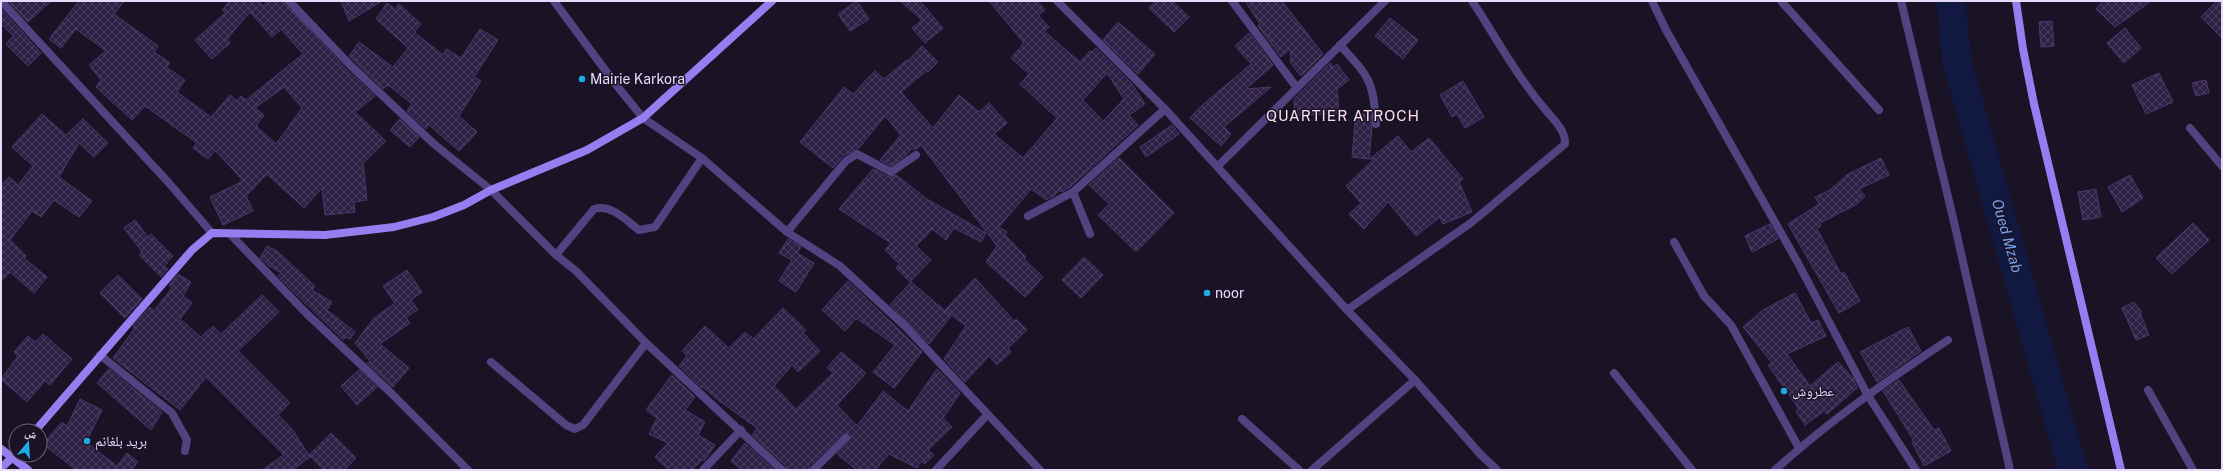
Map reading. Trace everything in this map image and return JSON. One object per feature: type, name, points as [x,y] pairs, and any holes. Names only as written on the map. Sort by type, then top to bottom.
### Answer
[{"type":"main road","points":[[42,423],[192,250],[212,233],[325,235],[394,227],[432,217],[464,205],[491,190],[586,150],[643,118],[772,1]]},
{"type":"main road","points":[[2016,1],[2034,104],[2122,470]]},
{"type":"street","points":[[1,1],[168,182],[212,233]]},
{"type":"street","points":[[289,1],[351,66],[434,144],[491,190],[556,255],[576,271],[646,343],[741,430],[782,470]]},
{"type":"street","points":[[554,1],[617,86],[643,118],[702,158],[787,232],[840,266],[886,307],[1040,470]]},
{"type":"street","points":[[1057,1],[1165,109],[1347,310],[1415,380],[1481,455],[1497,470]]},
{"type":"street","points":[[1232,1],[1297,88]]},
{"type":"street","points":[[1218,166],[1385,1]]},
{"type":"street","points":[[1347,310],[1472,222],[1565,144],[1566,139],[1560,129],[1529,91],[1472,1]]},
{"type":"street","points":[[1652,1],[1666,30],[1798,263],[1867,394],[1916,470]]},
{"type":"street","points":[[1781,1],[1879,110]]},
{"type":"street","points":[[1901,1],[1956,230],[2010,470]]},
{"type":"street","points":[[1340,45],[1369,79],[1375,100],[1376,124]]},
{"type":"street","points":[[1028,216],[1073,192],[1165,109]]},
{"type":"street","points":[[2190,128],[2222,166]]},
{"type":"street","points":[[787,232],[846,161],[856,154],[891,172],[916,155]]},
{"type":"street","points":[[556,255],[594,209],[603,206],[639,230],[655,227],[702,158]]},
{"type":"street","points":[[1073,192],[1090,234]]},
{"type":"street","points":[[230,234],[306,314],[389,391],[468,470]]},
{"type":"street","points":[[1674,242],[1704,296],[1731,325],[1799,448]]},
{"type":"street","points":[[1775,470],[1799,448],[1867,394],[1948,340]]},
{"type":"street","points":[[491,362],[566,425],[575,429],[583,425],[646,343]]},
{"type":"street","points":[[100,355],[172,413],[187,440],[185,451]]},
{"type":"street","points":[[1614,373],[1692,470]]},
{"type":"street","points":[[1312,470],[1415,380]]},
{"type":"street","points":[[2148,390],[2193,470]]},
{"type":"street","points":[[936,470],[987,415]]},
{"type":"street","points":[[1242,418],[1299,470]]},
{"type":"street","points":[[703,470],[741,430]]},
{"type":"street","points":[[813,470],[846,438]]},
{"type":"building","points":[[8,1],[51,1],[28,22]]},
{"type":"building","points":[[79,1],[124,1],[114,14],[158,46],[154,52],[170,63],[166,67],[185,80],[177,92],[211,117],[230,95],[237,101],[241,96],[246,100],[303,54],[281,29],[272,37],[250,12],[227,39],[230,43],[212,59],[195,40],[225,13],[222,10],[230,1],[258,1],[263,6],[268,1],[284,1],[347,70],[375,96],[355,112],[386,141],[363,163],[367,200],[354,202],[355,212],[325,215],[322,188],[304,208],[267,174],[246,196],[253,211],[223,225],[210,197],[243,181],[215,150],[208,159],[193,148],[197,143],[145,106],[132,120],[96,87],[101,80],[89,65],[106,51],[76,29],[61,48],[49,39]],"holes":[[[284,87],[302,108],[276,144],[256,126],[264,115],[255,108]]]},
{"type":"building","points":[[341,1],[382,1],[349,21]]},
{"type":"building","points":[[857,1],[869,19],[850,31],[838,14]]},
{"type":"building","points":[[900,1],[920,1],[943,28],[925,43],[912,28],[922,20]]},
{"type":"building","points":[[989,1],[1037,1],[1045,10],[1038,15],[1049,27],[1044,31],[1080,62],[1090,51],[1092,52],[1096,48],[1132,84],[1145,104],[1129,115],[1138,125],[1070,187],[1061,192],[1059,190],[1055,195],[1046,200],[1031,189],[999,227],[1007,232],[1005,235],[1026,257],[1024,259],[1043,277],[1025,297],[986,262],[997,246],[921,145],[915,150],[912,148],[906,155],[891,166],[880,160],[901,135],[885,116],[858,149],[843,156],[833,168],[800,142],[844,87],[853,94],[875,71],[884,79],[907,60],[908,61],[922,46],[938,62],[928,72],[926,71],[901,92],[933,128],[959,95],[979,112],[989,103],[1007,123],[994,134],[1023,158],[1057,118],[1020,84],[1029,74],[1011,58],[1024,43]],"holes":[[[1107,73],[1124,99],[1103,121],[1083,100]]]},
{"type":"building","points":[[1156,1],[1173,1],[1189,17],[1174,32],[1149,8]]},
{"type":"building","points":[[1245,1],[1282,1],[1323,54],[1301,76],[1291,63],[1290,49],[1281,57],[1258,26],[1260,24]]},
{"type":"building","points":[[2103,1],[2151,1],[2115,27],[2096,9]]},
{"type":"building","points":[[2217,1],[2222,1],[2222,38],[2201,17]]},
{"type":"building","points":[[387,3],[395,9],[399,4],[421,24],[414,32],[443,55],[446,49],[461,58],[480,29],[498,40],[474,77],[481,81],[459,116],[477,132],[459,151],[429,125],[426,129],[407,111],[412,104],[388,85],[383,89],[349,56],[359,42],[393,67],[408,48],[376,19]]},
{"type":"building","points":[[1,9],[41,53],[28,66],[6,44],[13,36],[1,24]]},
{"type":"building","points":[[1390,18],[1418,40],[1403,59],[1375,36]]},
{"type":"building","points":[[2052,21],[2054,46],[2041,47],[2039,22]]},
{"type":"building","points":[[1118,22],[1155,54],[1138,74],[1103,40]]},
{"type":"building","points":[[2125,28],[2141,48],[2124,63],[2107,43]]},
{"type":"building","points":[[1249,33],[1273,65],[1246,89],[1271,87],[1224,127],[1231,134],[1221,146],[1190,118],[1200,107],[1251,64],[1235,46]]},
{"type":"building","points":[[1330,63],[1333,67],[1337,64],[1349,80],[1337,89],[1339,113],[1295,116],[1294,99]]},
{"type":"building","points":[[2159,73],[2173,102],[2146,114],[2132,85]]},
{"type":"building","points":[[2206,80],[2209,93],[2196,96],[2192,83]]},
{"type":"building","points":[[1463,81],[1484,117],[1465,128],[1457,114],[1452,117],[1440,95]]},
{"type":"building","points":[[1356,113],[1370,115],[1372,128],[1369,159],[1352,157]]},
{"type":"building","points":[[42,114],[66,135],[83,119],[108,143],[94,157],[79,143],[59,177],[92,201],[79,217],[54,200],[41,217],[32,211],[10,240],[26,256],[24,258],[47,277],[34,293],[10,272],[1,281],[1,186],[9,177],[18,185],[33,166],[12,147]]},
{"type":"building","points":[[400,119],[419,137],[410,147],[390,130]]},
{"type":"building","points":[[1172,125],[1179,134],[1146,157],[1140,147]]},
{"type":"building","points":[[1398,136],[1411,152],[1429,138],[1463,179],[1459,182],[1472,212],[1443,224],[1440,217],[1416,236],[1388,202],[1364,229],[1349,214],[1361,203],[1346,186],[1374,159],[1370,159]]},
{"type":"building","points":[[1119,158],[1174,213],[1136,252],[1098,215],[1109,204],[1089,185]]},
{"type":"building","points":[[1881,158],[1889,175],[1859,189],[1865,196],[1857,204],[1820,223],[1821,226],[1817,229],[1841,274],[1844,272],[1860,301],[1839,313],[1788,224],[1819,204],[1815,197],[1830,190],[1848,174]]},
{"type":"building","points":[[873,169],[889,177],[896,175],[927,199],[986,233],[981,242],[954,228],[946,240],[932,229],[916,246],[931,260],[910,282],[896,268],[899,264],[885,250],[891,243],[839,209]]},
{"type":"building","points":[[2130,175],[2143,198],[2122,212],[2108,187]]},
{"type":"building","points":[[2096,189],[2101,217],[2083,220],[2078,192]]},
{"type":"building","points":[[135,220],[148,237],[151,234],[173,256],[164,266],[168,269],[161,277],[139,255],[142,252],[124,228]]},
{"type":"building","points":[[2193,223],[2209,240],[2172,274],[2156,258]]},
{"type":"building","points":[[1770,224],[1778,239],[1752,252],[1745,236]]},
{"type":"building","points":[[788,239],[801,247],[797,253],[814,263],[796,292],[779,281],[792,260],[779,253]]},
{"type":"building","points":[[267,246],[277,251],[315,286],[312,290],[332,302],[327,310],[355,332],[350,339],[346,337],[343,340],[278,276],[281,273],[260,258]]},
{"type":"building","points":[[1084,257],[1103,275],[1081,298],[1062,280]]},
{"type":"building","points":[[407,270],[422,292],[411,300],[418,310],[406,317],[410,323],[380,344],[409,368],[393,387],[367,363],[370,361],[355,343],[374,318],[395,303],[383,286]]},
{"type":"building","points":[[178,274],[191,282],[183,296],[192,303],[180,319],[201,337],[213,326],[221,334],[262,295],[279,312],[238,351],[290,403],[278,415],[292,429],[310,457],[293,470],[262,470],[284,455],[206,377],[180,410],[113,358],[135,328],[133,326],[150,307],[154,311],[172,288],[169,285]]},
{"type":"building","points":[[118,275],[142,299],[125,318],[100,293]]},
{"type":"building","points":[[975,278],[1014,321],[1016,319],[1027,330],[1008,348],[1011,352],[997,365],[989,356],[965,382],[944,359],[966,326],[945,310]]},
{"type":"building","points":[[848,281],[922,352],[894,388],[873,372],[895,345],[856,318],[845,331],[822,310]]},
{"type":"building","points":[[911,282],[951,316],[929,344],[890,305]]},
{"type":"building","points":[[1795,293],[1811,323],[1818,320],[1826,336],[1787,354],[1810,386],[1838,362],[1853,378],[1857,388],[1827,414],[1824,411],[1805,425],[1796,411],[1799,409],[1768,365],[1772,363],[1743,327],[1763,310]]},
{"type":"building","points":[[2134,302],[2142,312],[2140,313],[2149,335],[2136,340],[2122,308]]},
{"type":"building","points":[[783,308],[806,330],[803,333],[820,351],[798,372],[792,365],[774,386],[796,409],[833,373],[827,368],[841,352],[866,373],[837,405],[857,426],[883,391],[908,411],[937,369],[960,393],[943,418],[952,427],[928,450],[934,455],[925,464],[921,461],[917,468],[889,454],[875,470],[857,470],[837,454],[851,440],[850,434],[845,433],[809,466],[808,470],[787,470],[786,466],[752,435],[757,428],[718,400],[703,387],[702,388],[679,366],[687,356],[682,351],[705,326],[729,348],[745,332],[753,339]]},
{"type":"building","points":[[1908,327],[1921,351],[1877,382],[1860,352]]},
{"type":"building","points":[[43,334],[72,359],[50,385],[45,381],[27,402],[1,379],[18,356],[14,352],[28,336],[35,342]]},
{"type":"building","points":[[109,369],[162,412],[151,430],[97,383]]},
{"type":"building","points":[[359,370],[377,387],[357,405],[341,386]]},
{"type":"building","points":[[672,375],[695,397],[685,410],[705,422],[698,435],[715,445],[704,461],[702,460],[692,470],[669,470],[655,457],[668,443],[649,434],[657,418],[646,410]]},
{"type":"building","points":[[1899,380],[1934,430],[1939,428],[1951,451],[1924,466],[1912,442],[1914,441],[1883,391]]},
{"type":"building","points":[[80,399],[102,410],[86,442],[117,466],[127,453],[138,462],[131,470],[76,470],[48,448],[48,438],[62,422],[67,426]]},
{"type":"building","points":[[331,433],[356,458],[344,470],[324,470],[309,455]]},
{"type":"building","points":[[745,443],[774,470],[742,470],[731,461]]},
{"type":"waterway","name":"Oued Mzab","points":[[1951,1],[1957,62],[2073,470]]},
{"type":"place","name":"Mairie Karkora","points":[[582,79]]},
{"type":"place","name":"noor","points":[[1207,293]]},
{"type":"place","name":"عطروش","points":[[1784,391]]},
{"type":"place","name":"بريد بلغانم","points":[[87,441]]},
{"type":"district","name":"QUARTIER ATROCH","points":[[1343,116]]}]
